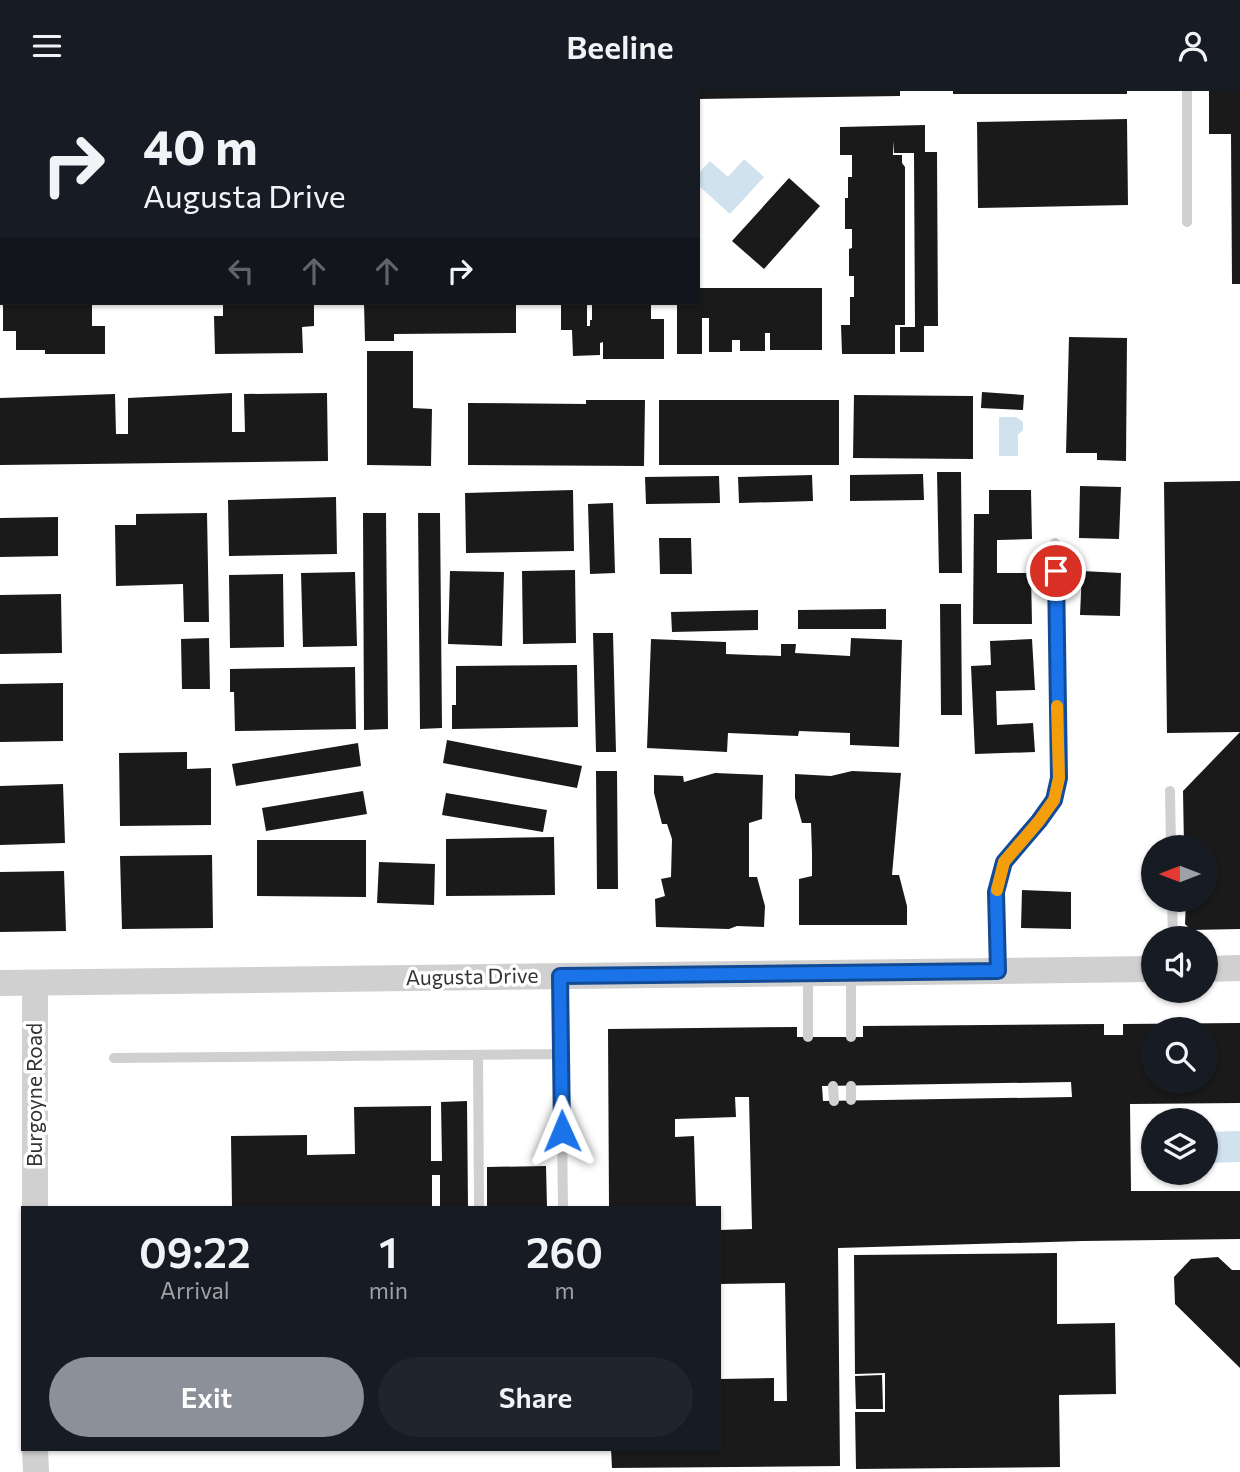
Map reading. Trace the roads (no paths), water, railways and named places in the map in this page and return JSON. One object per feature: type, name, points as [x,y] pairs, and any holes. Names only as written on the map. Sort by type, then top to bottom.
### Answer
[{"type":"street","points":[[1218,969],[1240,968]]},
{"type":"street","name":"Augusta Drive","points":[[0,983],[1141,969]]},
{"type":"street","name":"Burgoyne Road","points":[[35,983],[35,1206]]},
{"type":"street","points":[[35,1451],[36,1472]]},
{"type":"lane","points":[[1186,91],[1187,222]]},
{"type":"lane","points":[[998,971],[996,892],[1004,862],[1054,800],[1059,778],[1055,544]]},
{"type":"lane","points":[[1170,791],[1171,835]]},
{"type":"lane","points":[[851,974],[851,1037]]},
{"type":"lane","points":[[808,975],[808,1037]]},
{"type":"lane","points":[[560,976],[563,1206]]},
{"type":"lane","points":[[114,1058],[561,1054]]},
{"type":"lane","points":[[478,1055],[479,1206]]},
{"type":"lane","points":[[834,1086],[834,1101]]},
{"type":"lane","points":[[851,1086],[851,1100]]},
{"type":"water","points":[[744,159],[764,177],[730,214],[700,187],[700,172],[710,161],[728,177]]},
{"type":"water","points":[[999,417],[1016,417],[1023,422],[1023,430],[1018,435],[1018,456],[999,456]]},
{"type":"water","points":[[1240,1131],[1240,1162],[1218,1163],[1218,1132]]}]
